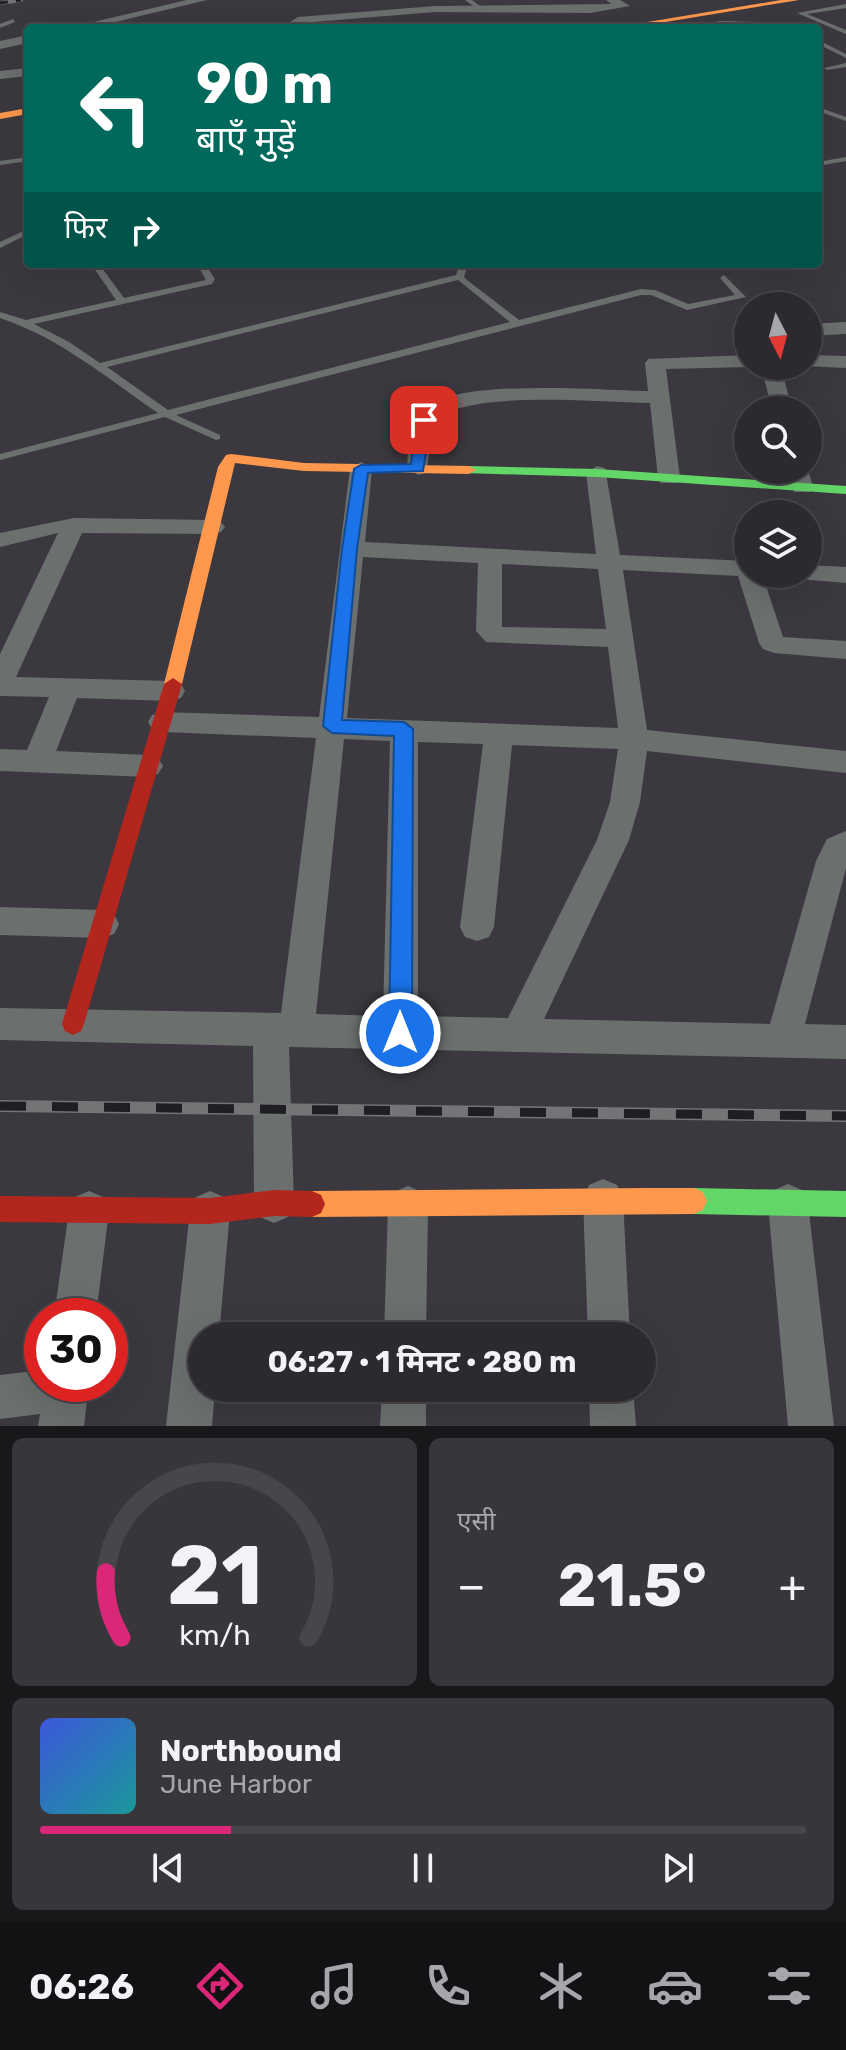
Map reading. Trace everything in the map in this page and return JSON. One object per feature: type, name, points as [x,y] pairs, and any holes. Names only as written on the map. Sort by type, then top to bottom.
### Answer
[{"type":"street","points":[[92,24],[202,0]]},
{"type":"street","points":[[396,0],[407,11]]},
{"type":"street","points":[[295,24],[298,20],[407,11],[590,10],[624,6],[611,0]]},
{"type":"street","points":[[648,24],[797,6]]},
{"type":"street","points":[[374,13],[389,24]]},
{"type":"street","points":[[0,45],[24,40]]},
{"type":"street","points":[[0,75],[24,72]]},
{"type":"street","points":[[0,116],[24,112]]},
{"type":"street","points":[[822,329],[846,328]]},
{"type":"street","points":[[669,478],[657,397],[657,361],[734,361]]},
{"type":"street","points":[[822,361],[846,362]]},
{"type":"street","points":[[418,468],[424,420],[440,404],[478,396],[657,397]]},
{"type":"street","points":[[73,1024],[171,691],[225,467],[231,458],[304,467],[734,478]]},
{"type":"street","points":[[274,1203],[284,1030],[332,726],[361,469]]},
{"type":"street","points":[[518,1035],[613,840],[625,802],[634,739],[597,473]]},
{"type":"street","points":[[821,484],[846,490]]},
{"type":"street","points":[[0,540],[44,528],[74,525],[213,527]]},
{"type":"street","points":[[74,525],[0,684],[171,691]]},
{"type":"street","points":[[350,549],[609,561],[734,571]]},
{"type":"street","points":[[490,556],[489,631],[495,636],[619,638]]},
{"type":"street","points":[[822,574],[846,575]]},
{"type":"street","points":[[754,588],[772,643],[783,647],[846,650]]},
{"type":"street","points":[[37,762],[67,688]]},
{"type":"street","points":[[162,722],[634,739],[846,762]]},
{"type":"street","points":[[400,1033],[404,729]]},
{"type":"street","points":[[477,927],[499,733]]},
{"type":"street","points":[[0,760],[148,766]]},
{"type":"street","points":[[783,1041],[832,861],[838,848],[846,844]]},
{"type":"street","points":[[0,921],[102,924]]},
{"type":"street","points":[[0,1024],[846,1042]]},
{"type":"street","points":[[603,1199],[608,1322]]},
{"type":"street","points":[[0,1209],[210,1211],[274,1203],[408,1206],[603,1199],[846,1204]]},
{"type":"street","points":[[788,1204],[811,1426]]},
{"type":"street","points":[[405,1322],[408,1206]]},
{"type":"street","points":[[77,1298],[89,1211]]},
{"type":"street","points":[[189,1426],[210,1211]]},
{"type":"street","points":[[0,1397],[24,1398]]},
{"type":"street","points":[[403,1426],[404,1402]]},
{"type":"street","points":[[612,1402],[613,1426]]},
{"type":"lane","points":[[468,0],[481,9]]},
{"type":"lane","points":[[797,6],[846,32]]},
{"type":"lane","points":[[787,24],[786,18],[797,6],[846,6]]},
{"type":"lane","points":[[0,26],[13,21]]},
{"type":"lane","points":[[714,24],[737,24]]},
{"type":"lane","points":[[822,44],[834,42]]},
{"type":"lane","points":[[822,45],[846,56]]},
{"type":"lane","points":[[827,68],[846,65]]},
{"type":"lane","points":[[822,110],[846,119]]},
{"type":"lane","points":[[822,156],[831,161]]},
{"type":"lane","points":[[822,163],[846,159]]},
{"type":"lane","points":[[0,163],[24,160]]},
{"type":"lane","points":[[0,245],[24,233]]},
{"type":"lane","points":[[98,268],[122,302]]},
{"type":"lane","points":[[27,323],[209,282],[211,279],[204,268]]},
{"type":"lane","points":[[460,277],[463,268]]},
{"type":"lane","points":[[460,277],[517,323]]},
{"type":"lane","points":[[100,366],[460,277]]},
{"type":"lane","points":[[0,457],[641,292],[652,292],[687,307],[741,297],[724,278]]},
{"type":"lane","points":[[0,315],[27,323],[100,366],[167,414],[216,437]]},
{"type":"railway","points":[[0,3],[21,0]]},
{"type":"railway","points":[[0,1106],[846,1116]]},
{"type":"traffic: fast","points":[[469,470],[597,473],[846,490]]},
{"type":"traffic: fast","points":[[694,1201],[846,1204]]},
{"type":"traffic: slow","points":[[641,24],[795,0]]},
{"type":"traffic: slow","points":[[0,116],[24,112]]},
{"type":"traffic: slow","points":[[173,684],[225,467],[231,458],[304,467],[469,470]]},
{"type":"traffic: slow","points":[[312,1204],[694,1201]]},
{"type":"traffic: jam","points":[[73,1024],[173,684]]},
{"type":"traffic: jam","points":[[0,1209],[210,1211],[274,1203],[312,1204]]},
{"type":"route","points":[[400,1033],[404,729],[332,726],[361,469],[418,468],[424,420]]}]
